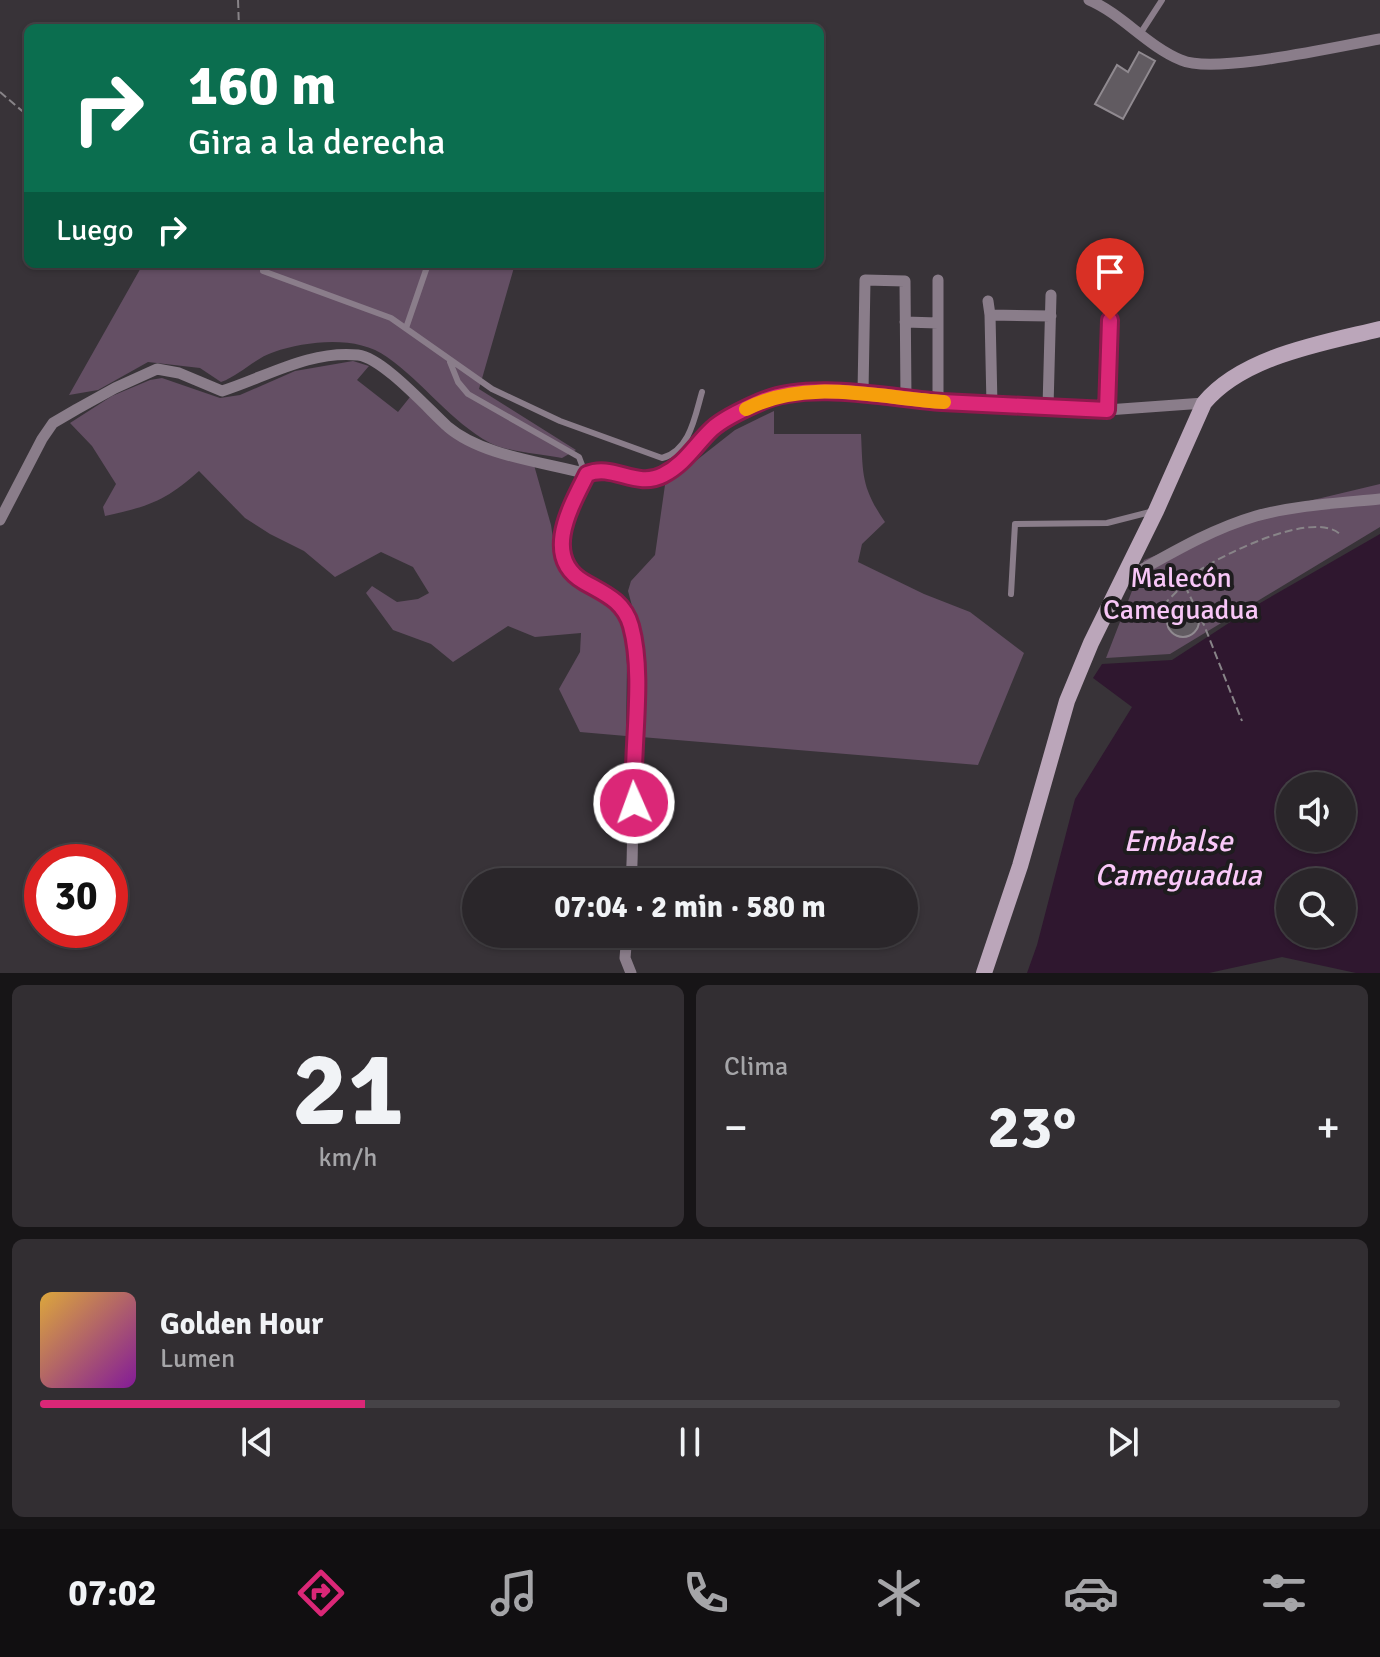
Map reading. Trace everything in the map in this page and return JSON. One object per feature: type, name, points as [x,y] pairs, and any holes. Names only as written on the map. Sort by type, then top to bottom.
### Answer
[{"type":"main road","points":[[984,973],[1020,866],[1056,735],[1074,687],[1204,403],[1213,392],[1273,358],[1380,329]]},
{"type":"street","points":[[1089,0],[1182,61],[1216,66],[1380,39]]},
{"type":"street","points":[[863,392],[865,280],[905,281],[906,399]]},
{"type":"street","points":[[938,280],[938,402]]},
{"type":"street","points":[[1048,407],[1051,295]]},
{"type":"street","points":[[988,301],[992,405]]},
{"type":"street","points":[[990,315],[1051,316]]},
{"type":"street","points":[[905,322],[938,323]]},
{"type":"street","points":[[0,520],[53,423],[115,388],[157,369],[179,373],[222,391],[303,361],[332,355],[362,355],[385,369],[446,425],[490,451],[583,473],[607,469],[630,478],[664,475],[689,457],[713,428],[762,401],[781,395],[863,392],[938,402],[1107,410],[1204,403]]},
{"type":"street","points":[[583,473],[562,531],[563,558],[574,575],[613,598],[627,616],[634,645],[631,868]]},
{"type":"street","points":[[1121,582],[1211,533],[1257,516],[1297,508],[1380,499]]},
{"type":"street","points":[[626,948],[625,958],[631,973]]},
{"type":"lane","points":[[1140,34],[1162,0]]},
{"type":"lane","points":[[406,328],[427,268]]},
{"type":"lane","points":[[263,271],[391,318],[492,389],[560,421],[662,458],[680,449],[692,427],[702,392]]},
{"type":"lane","points":[[1088,285],[1107,283],[1112,292],[1107,410]]},
{"type":"lane","points":[[450,360],[458,382],[468,394],[579,457],[583,473]]},
{"type":"lane","points":[[1011,594],[1015,524],[1107,523],[1156,511]]},
{"type":"path","points":[[238,0],[239,24]]},
{"type":"path","points":[[0,92],[24,113]]},
{"type":"path","points":[[1163,605],[1199,571],[1231,553],[1284,531],[1332,530],[1341,535]]},
{"type":"path","points":[[1185,585],[1242,721]]},
{"type":"green space","points":[[141,268],[514,268],[479,389],[576,450],[562,458],[515,451],[490,443],[462,424],[387,357],[361,345],[347,343],[316,343],[274,352],[221,382],[200,368],[148,362],[98,390],[69,395]]},
{"type":"green space","points":[[353,361],[369,366],[357,380],[398,412],[410,397],[439,424],[466,442],[496,455],[534,465],[555,551],[564,571],[580,587],[602,596],[625,624],[626,736],[580,732],[559,689],[580,652],[581,633],[535,637],[508,626],[453,662],[431,644],[393,630],[366,593],[372,586],[397,602],[418,599],[429,593],[413,567],[381,552],[335,577],[304,551],[245,518],[199,471],[156,501],[105,516],[103,507],[116,484],[92,446],[70,423],[112,396],[162,378],[220,398],[240,395],[295,371]]},
{"type":"green space","points":[[774,411],[774,434],[861,434],[865,480],[871,499],[885,522],[862,544],[858,562],[970,612],[1024,653],[978,765],[641,737],[642,675],[635,617],[628,591],[631,581],[655,555],[665,485],[735,430]]},
{"type":"green space","name":"Malecón Cameguadua","points":[[1380,484],[1380,527],[1170,654],[1106,658],[1144,560],[1271,510]]},
{"type":"water","name":"Embalse Cameguadua","points":[[1380,534],[1380,973],[1356,973],[1282,957],[1209,973],[1027,973],[1075,799],[1132,707],[1093,678],[1102,664],[1172,660],[1255,606]]},
{"type":"building","points":[[1139,52],[1155,61],[1123,119],[1095,104],[1117,65],[1128,72]]},
{"type":"building","points":[[1183,605],[1194,610],[1199,621],[1194,632],[1183,637],[1172,632],[1167,621],[1172,610]]},
{"type":"slow traffic","points":[[746,409],[781,395],[840,392],[944,402]]},
{"type":"route","points":[[634,803],[632,765],[636,681],[631,627],[622,607],[599,588],[574,575],[563,558],[562,531],[587,474],[597,469],[607,469],[644,480],[664,475],[689,457],[713,428],[762,401],[781,395],[863,392],[938,402],[1107,410],[1110,320]]}]
